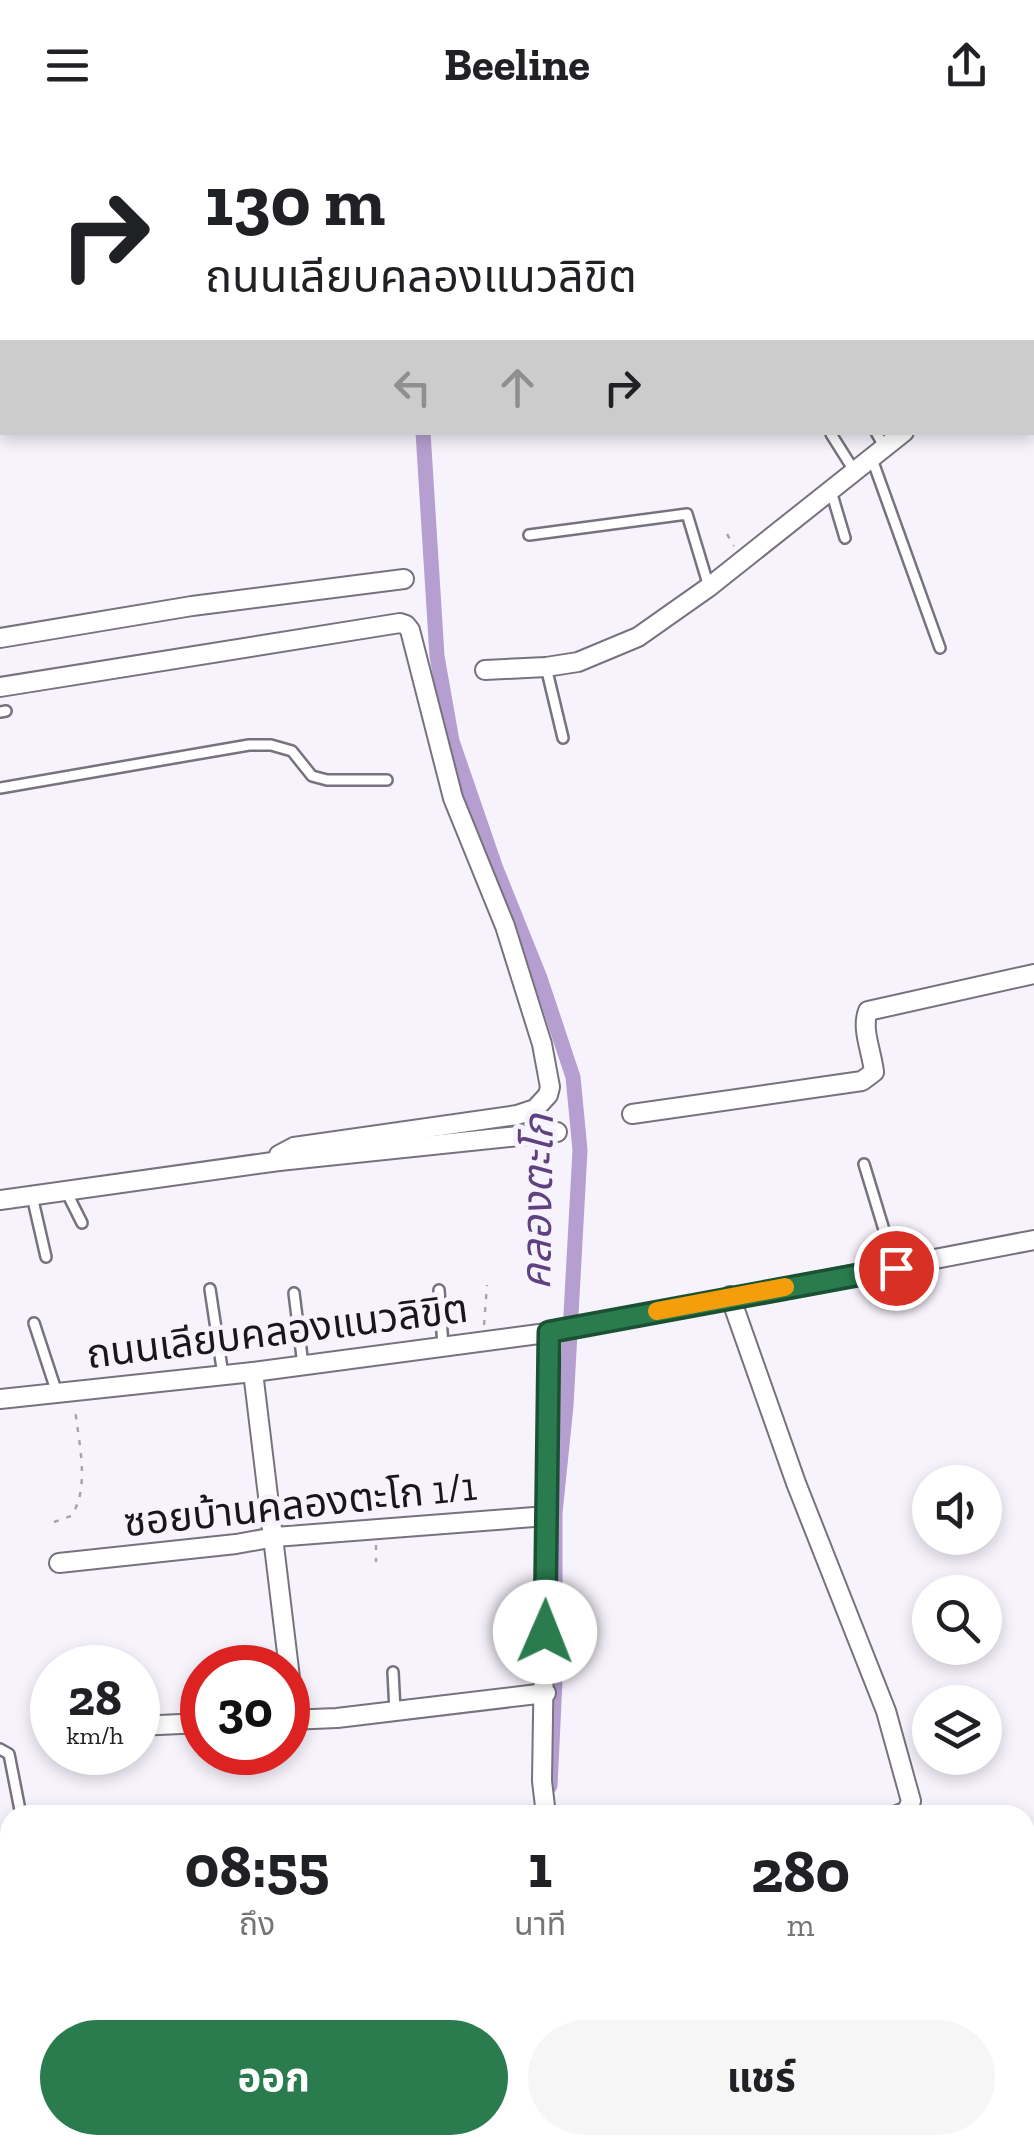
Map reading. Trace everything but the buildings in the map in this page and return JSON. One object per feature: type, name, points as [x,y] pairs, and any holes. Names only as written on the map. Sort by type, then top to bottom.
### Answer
[{"type":"street","points":[[485,670],[546,668],[578,662],[638,637],[709,588],[855,472],[877,446]]},
{"type":"street","points":[[0,638],[192,606],[404,579]]},
{"type":"street","points":[[0,687],[406,625],[452,798],[505,926],[542,1044],[550,1087],[535,1109],[518,1114],[294,1147],[279,1155],[280,1161]]},
{"type":"street","points":[[632,1114],[862,1081],[874,1072],[864,1016],[868,1011],[1034,974]]},
{"type":"street","points":[[0,1200],[280,1161],[557,1132]]},
{"type":"street","name":"ถนนเลียบคลองแนวลิขิต","points":[[0,1398],[253,1372],[552,1332],[1034,1240]]},
{"type":"street","points":[[730,1296],[796,1483],[886,1711],[910,1805]]},
{"type":"street","points":[[545,1805],[542,1780],[552,1332]]},
{"type":"street","points":[[253,1372],[284,1645]]},
{"type":"street","name":"ซอยบ้านคลองตะโก 1/1","points":[[59,1562],[275,1537],[547,1516]]},
{"type":"street","points":[[310,1718],[546,1693]]},
{"type":"lane","points":[[833,435],[855,472]]},
{"type":"lane","points":[[877,446],[940,648]]},
{"type":"lane","points":[[831,491],[845,538]]},
{"type":"lane","points":[[529,535],[687,514],[709,588]]},
{"type":"lane","points":[[546,668],[564,738]]},
{"type":"lane","points":[[0,788],[248,745],[271,745],[292,751],[312,776],[327,780],[386,780]]},
{"type":"lane","points":[[864,1164],[896,1268]]},
{"type":"lane","points":[[66,1191],[82,1223]]},
{"type":"lane","points":[[32,1195],[46,1257]]},
{"type":"lane","points":[[210,1290],[223,1375]]},
{"type":"lane","points":[[439,1290],[443,1346]]},
{"type":"lane","points":[[294,1293],[303,1366]]},
{"type":"lane","points":[[34,1324],[66,1392]]},
{"type":"lane","points":[[393,1672],[395,1711]]},
{"type":"lane","points":[[0,1749],[9,1754],[19,1805]]},
{"type":"path","points":[[482,1341],[487,1285]]},
{"type":"path","points":[[54,1522],[71,1516],[80,1496],[66,1392]]},
{"type":"waterway","name":"คลองตะโก","points":[[423,435],[437,656],[452,741],[573,1077],[580,1150],[566,1406],[555,1513],[555,1681],[550,1786]]},
{"type":"slow traffic","points":[[657,1311],[785,1287]]},
{"type":"route","points":[[545,1632],[549,1332],[896,1268]]}]
